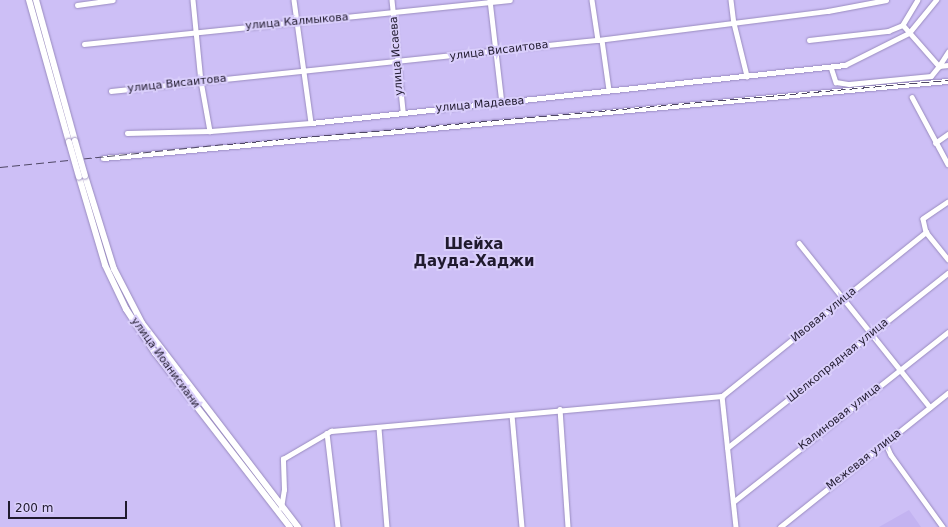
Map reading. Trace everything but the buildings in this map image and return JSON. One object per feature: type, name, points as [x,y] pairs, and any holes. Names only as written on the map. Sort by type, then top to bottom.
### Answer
[{"type":"main road","points":[[29,0],[82,176],[114,269],[138,316],[280,509],[290,527]]},
{"type":"main road","points":[[36,0],[72,142]]},
{"type":"main road","points":[[280,509],[298,527]]},
{"type":"street","points":[[77,5],[113,0]]},
{"type":"street","points":[[193,0],[201,81],[210,131]]},
{"type":"street","points":[[294,0],[311,122]]},
{"type":"street","name":"улица Исаева","points":[[392,0],[403,112]]},
{"type":"street","name":"улица Калмыкова","points":[[84,44],[196,31],[394,13],[490,1],[510,0]]},
{"type":"street","points":[[592,0],[609,90]]},
{"type":"street","points":[[731,0],[734,23],[747,76]]},
{"type":"street","name":"улица Висаитова","points":[[110,91],[600,40],[734,23],[886,0]]},
{"type":"street","points":[[809,40],[888,31],[903,25],[918,0]]},
{"type":"street","name":"улица Мадаева","points":[[127,133],[210,131],[311,122],[832,67],[853,62],[909,33],[936,0]]},
{"type":"street","points":[[490,1],[502,103]]},
{"type":"street","points":[[903,25],[939,66]]},
{"type":"street","points":[[832,67],[836,82],[849,84],[931,76],[948,52]]},
{"type":"street","points":[[939,66],[948,65]]},
{"type":"street","points":[[103,158],[948,81]]},
{"type":"street","points":[[912,97],[935,143],[948,164]]},
{"type":"street","points":[[935,143],[948,134]]},
{"type":"street","points":[[948,202],[923,218],[926,232],[948,259]]},
{"type":"street","name":"Ивовая улица","points":[[722,396],[926,232]]},
{"type":"street","points":[[799,243],[930,407]]},
{"type":"street","name":"Шелкопрядная улица","points":[[727,448],[948,273]]},
{"type":"street","name":"Калиновая улица","points":[[732,502],[948,332]]},
{"type":"street","name":"Межевая улица","points":[[780,527],[886,444],[948,392]]},
{"type":"street","points":[[280,509],[283,459],[327,433],[560,409],[722,396],[732,502],[736,527],[732,527]]},
{"type":"street","points":[[560,409],[568,527]]},
{"type":"street","points":[[512,415],[522,527]]},
{"type":"street","points":[[379,428],[387,527]]},
{"type":"street","points":[[327,433],[338,527]]},
{"type":"street","points":[[886,444],[891,455],[943,527]]},
{"type":"shaded area","points":[[909,510],[921,527],[879,527]]},
{"type":"railway","points":[[0,167],[228,144],[948,80]]},
{"type":"district","name":"Шейха Дауда-Хаджи","points":[[474,252]]}]
